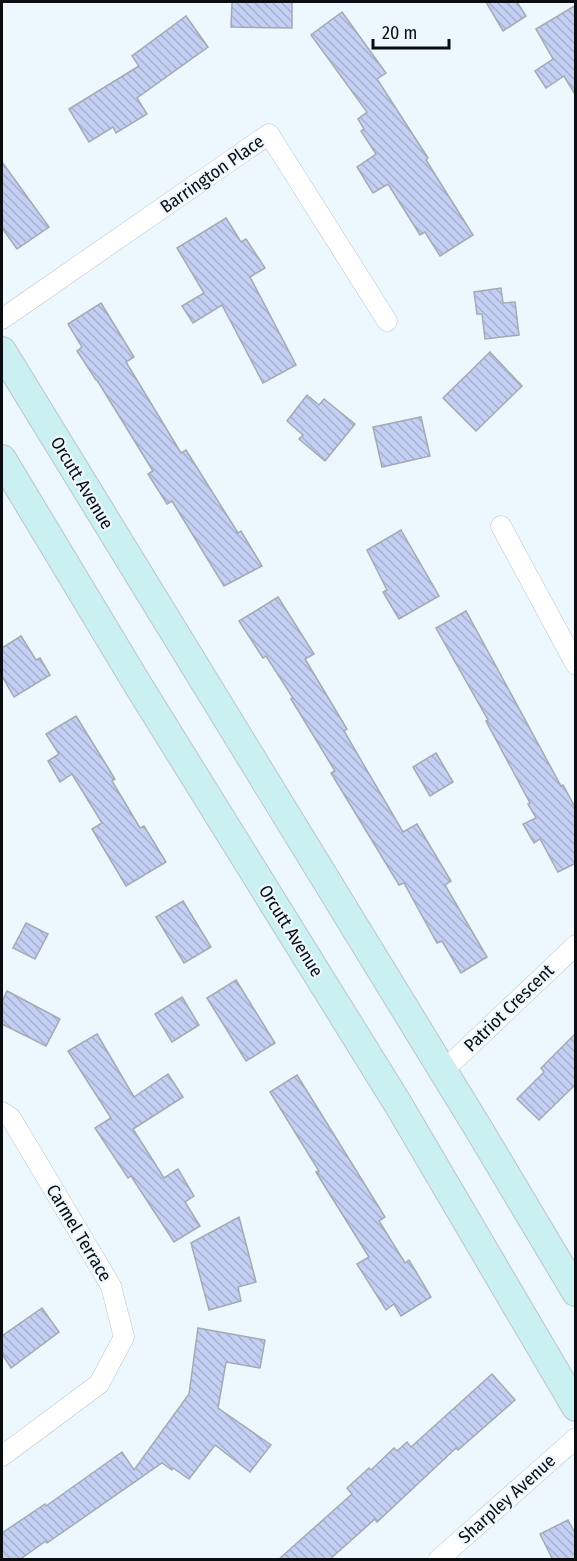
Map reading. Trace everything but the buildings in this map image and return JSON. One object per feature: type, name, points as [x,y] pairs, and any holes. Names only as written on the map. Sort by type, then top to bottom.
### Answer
[{"type":"main road","name":"Orcutt Avenue","points":[[2,351],[576,1292]]},
{"type":"main road","name":"Orcutt Avenue","points":[[2,459],[144,695],[398,1104],[576,1407]]},
{"type":"street","name":"Barrington Place","points":[[2,319],[269,134],[387,321]]},
{"type":"street","points":[[501,526],[576,665]]},
{"type":"street","name":"Patriot Crescent","points":[[443,1071],[576,945]]},
{"type":"street","name":"Carmel Terrace","points":[[2,1112],[11,1118],[111,1286],[124,1337],[99,1384],[2,1456]]},
{"type":"street","name":"Sharpley Avenue","points":[[438,1560],[576,1438]]}]
